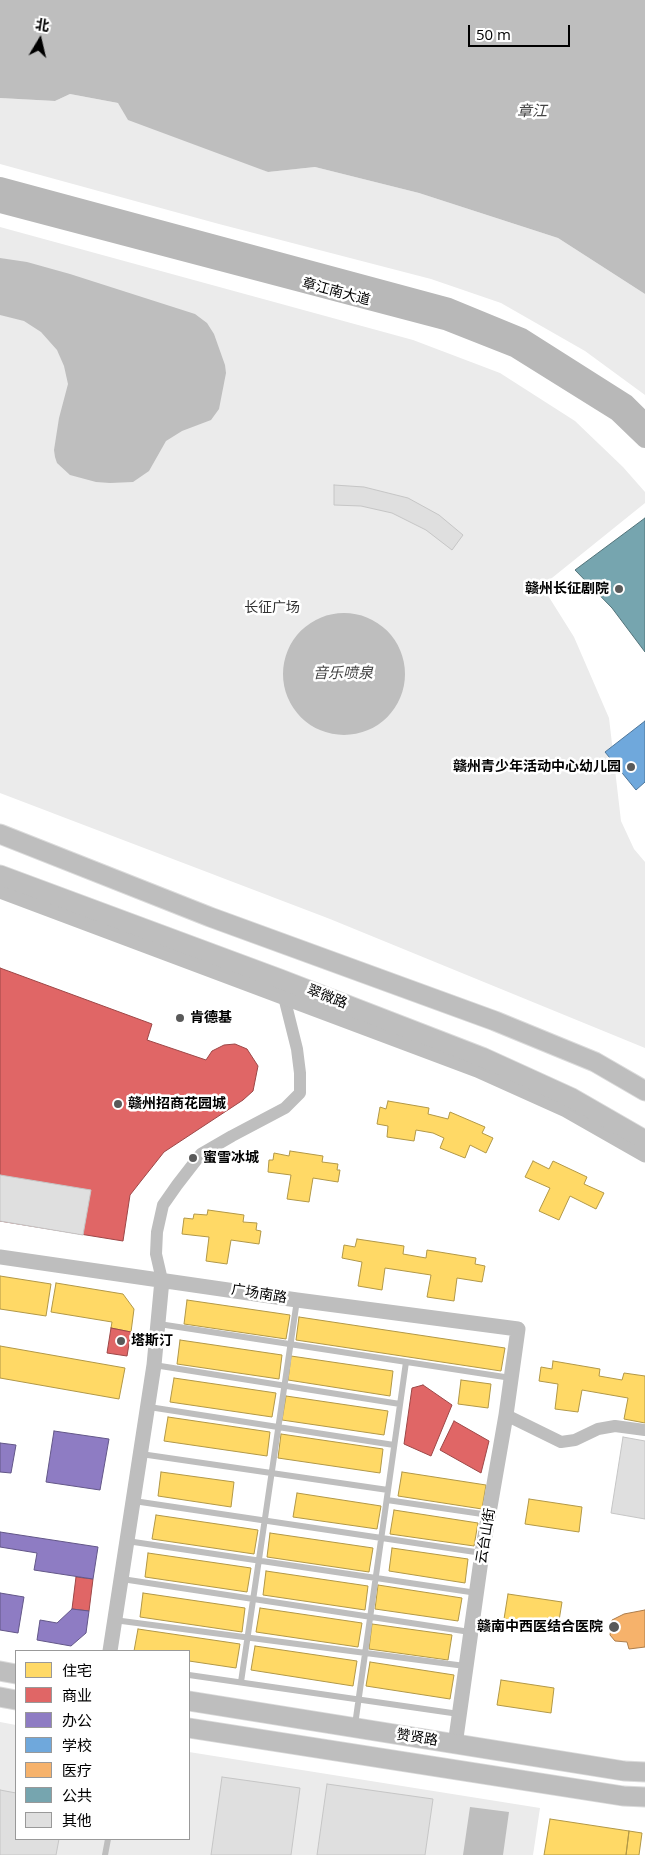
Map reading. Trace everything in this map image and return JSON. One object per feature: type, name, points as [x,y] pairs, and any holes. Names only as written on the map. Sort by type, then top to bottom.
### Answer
[{"type":"main road","name":"章江南大道","points":[[0,186],[449,307],[522,337],[626,403],[645,422]]},
{"type":"main road","name":"章江南大道","points":[[0,204],[445,321],[516,350],[617,412],[645,439]]},
{"type":"main road","points":[[0,834],[210,917],[504,1025],[595,1062],[645,1091]]},
{"type":"main road","name":"翠微路","points":[[0,875],[280,979],[482,1057],[572,1098],[645,1140]]},
{"type":"main road","points":[[0,1671],[15,1674]]},
{"type":"main road","points":[[0,1697],[15,1700]]},
{"type":"main road","name":"赞贤路","points":[[190,1701],[455,1745],[624,1771],[645,1772]]},
{"type":"main road","name":"赞贤路","points":[[190,1728],[623,1796],[645,1797]]},
{"type":"street","points":[[0,891],[476,1070],[566,1110],[645,1155]]},
{"type":"street","points":[[110,1650],[154,1365],[162,1280],[156,1254],[157,1232],[163,1205],[201,1154],[285,1108],[300,1093],[300,1073],[296,1049],[280,979]]},
{"type":"street","name":"广场南路","points":[[0,1256],[297,1300],[518,1329]]},
{"type":"street","name":"云台山街","points":[[455,1745],[482,1553],[506,1415],[518,1329]]},
{"type":"street","points":[[506,1415],[561,1442],[575,1440],[598,1429],[615,1426],[645,1430]]},
{"type":"lane","points":[[241,1682],[297,1300]]},
{"type":"lane","points":[[158,1324],[511,1378]]},
{"type":"lane","points":[[354,1728],[406,1362]]},
{"type":"lane","points":[[154,1365],[400,1404]]},
{"type":"lane","points":[[147,1407],[394,1445]]},
{"type":"lane","points":[[140,1454],[388,1490]]},
{"type":"lane","points":[[133,1500],[482,1553]]},
{"type":"lane","points":[[387,1500],[489,1514]]},
{"type":"lane","points":[[127,1541],[477,1593]]},
{"type":"lane","points":[[121,1579],[472,1632]]},
{"type":"lane","points":[[114,1620],[467,1667]]},
{"type":"lane","points":[[190,1675],[459,1714]]},
{"type":"lane","points":[[105,1855],[108,1840]]},
{"type":"green space","points":[[70,94],[118,103],[268,172],[315,167],[419,193],[558,238],[645,294],[645,395],[585,351],[501,303],[431,279],[219,224],[0,164],[0,98],[55,101]]},
{"type":"green space","name":"长征广场","points":[[0,227],[413,340],[500,373],[575,421],[623,467],[645,492],[645,503],[542,586],[574,637],[609,718],[621,821],[634,849],[645,862],[645,1048],[330,919],[0,793]]},
{"type":"green space","points":[[0,1722],[15,1725],[15,1840],[190,1840],[190,1752],[540,1808],[533,1855],[0,1855]]},
{"type":"water","name":"章江","points":[[0,0],[645,0],[645,294],[558,238],[419,193],[315,167],[268,172],[128,120],[118,103],[70,94],[55,101],[0,98]]},
{"type":"water","points":[[0,258],[27,262],[70,274],[195,314],[207,323],[214,334],[226,373],[219,409],[211,420],[182,431],[166,441],[149,471],[133,482],[96,482],[70,475],[57,463],[54,450],[59,418],[68,384],[64,366],[57,350],[41,332],[24,321],[0,315]]},
{"type":"water","name":"音乐喷泉","points":[[344,613],[356,614],[367,618],[387,631],[400,651],[404,662],[404,686],[400,697],[387,717],[367,730],[356,734],[344,735],[332,734],[321,730],[301,717],[288,697],[284,686],[283,674],[284,662],[288,651],[301,631],[321,618],[332,614]]},
{"type":"water","points":[[470,1807],[509,1812],[503,1855],[463,1855]]},
{"type":"building: 住宅","points":[[388,1101],[429,1108],[428,1114],[448,1119],[450,1112],[485,1127],[482,1133],[493,1138],[486,1153],[470,1145],[465,1158],[440,1148],[444,1138],[433,1133],[416,1130],[414,1141],[387,1137],[388,1126],[377,1124],[380,1107],[386,1109]]},
{"type":"building: 住宅","points":[[290,1151],[323,1156],[322,1162],[338,1164],[337,1170],[340,1170],[338,1182],[313,1178],[309,1202],[287,1199],[291,1175],[268,1172],[269,1160],[273,1160],[274,1153],[289,1156]]},
{"type":"building: 住宅","points":[[533,1161],[549,1169],[553,1161],[587,1177],[584,1184],[604,1193],[596,1209],[570,1196],[559,1220],[539,1211],[550,1188],[525,1177]]},
{"type":"building: 住宅","points":[[208,1210],[244,1215],[243,1222],[257,1223],[256,1230],[261,1231],[259,1244],[231,1240],[227,1264],[206,1261],[209,1237],[182,1234],[184,1218],[193,1219],[194,1214],[207,1215]]},
{"type":"building: 住宅","points":[[357,1239],[404,1246],[403,1254],[426,1258],[427,1250],[476,1258],[475,1264],[485,1266],[482,1282],[457,1278],[454,1301],[427,1297],[431,1275],[385,1268],[382,1290],[358,1286],[362,1262],[342,1258],[344,1245],[355,1247]]},
{"type":"building: 住宅","points":[[0,1276],[51,1284],[46,1316],[0,1309]]},
{"type":"building: 住宅","points":[[56,1283],[123,1294],[134,1309],[131,1332],[111,1328],[112,1322],[51,1312]]},
{"type":"building: 住宅","points":[[187,1300],[290,1315],[286,1339],[184,1324]]},
{"type":"building: 住宅","points":[[299,1317],[505,1348],[501,1371],[296,1340]]},
{"type":"building: 住宅","points":[[180,1340],[282,1355],[279,1379],[177,1364]]},
{"type":"building: 住宅","points":[[0,1346],[125,1368],[119,1399],[0,1378]]},
{"type":"building: 住宅","points":[[291,1356],[393,1371],[390,1396],[288,1380]]},
{"type":"building: 住宅","points":[[553,1361],[600,1369],[599,1376],[622,1380],[624,1373],[645,1376],[645,1423],[624,1419],[628,1398],[582,1390],[578,1412],[555,1409],[558,1384],[539,1381],[541,1367],[552,1369]]},
{"type":"building: 住宅","points":[[174,1378],[276,1393],[272,1417],[170,1402]]},
{"type":"building: 住宅","points":[[461,1380],[491,1384],[488,1408],[458,1404]]},
{"type":"building: 住宅","points":[[286,1396],[388,1411],[384,1435],[282,1420]]},
{"type":"building: 住宅","points":[[168,1417],[270,1432],[267,1456],[164,1441]]},
{"type":"building: 住宅","points":[[281,1434],[383,1449],[380,1473],[278,1458]]},
{"type":"building: 住宅","points":[[161,1472],[234,1482],[231,1507],[158,1496]]},
{"type":"building: 住宅","points":[[402,1472],[486,1485],[482,1509],[398,1496]]},
{"type":"building: 住宅","points":[[297,1493],[381,1506],[377,1529],[293,1517]]},
{"type":"building: 住宅","points":[[529,1499],[582,1507],[579,1532],[525,1524]]},
{"type":"building: 住宅","points":[[394,1510],[478,1523],[474,1546],[390,1534]]},
{"type":"building: 住宅","points":[[156,1515],[258,1530],[254,1554],[152,1539]]},
{"type":"building: 住宅","points":[[270,1533],[373,1548],[369,1572],[267,1557]]},
{"type":"building: 住宅","points":[[392,1548],[468,1559],[465,1583],[389,1571]]},
{"type":"building: 住宅","points":[[148,1553],[251,1568],[247,1592],[145,1577]]},
{"type":"building: 住宅","points":[[266,1571],[368,1586],[365,1610],[263,1595]]},
{"type":"building: 住宅","points":[[378,1585],[462,1598],[458,1621],[375,1609]]},
{"type":"building: 住宅","points":[[143,1593],[245,1608],[242,1632],[140,1617]]},
{"type":"building: 住宅","points":[[508,1594],[562,1602],[558,1627],[504,1619]]},
{"type":"building: 住宅","points":[[260,1608],[362,1623],[358,1647],[256,1632]]},
{"type":"building: 住宅","points":[[372,1624],[452,1635],[448,1660],[369,1649]]},
{"type":"building: 住宅","points":[[138,1629],[240,1644],[236,1668],[190,1661],[190,1650],[134,1650]]},
{"type":"building: 住宅","points":[[255,1646],[357,1661],[353,1686],[251,1670]]},
{"type":"building: 住宅","points":[[370,1662],[454,1675],[450,1699],[366,1686]]},
{"type":"building: 住宅","points":[[501,1680],[554,1688],[551,1713],[497,1705]]},
{"type":"building: 住宅","points":[[550,1819],[629,1831],[626,1855],[544,1855]]},
{"type":"building: 住宅","points":[[629,1831],[642,1833],[639,1855],[626,1855]]},
{"type":"building: 商业","name":"赣州招商花园城","points":[[0,968],[152,1024],[147,1040],[206,1060],[212,1051],[224,1045],[235,1044],[247,1049],[258,1066],[253,1091],[243,1100],[164,1152],[130,1195],[123,1241],[0,1221]]},
{"type":"building: 商业","points":[[111,1328],[131,1332],[127,1356],[107,1353]]},
{"type":"building: 商业","points":[[423,1385],[452,1405],[431,1456],[404,1444],[412,1388]]},
{"type":"building: 商业","points":[[454,1421],[489,1441],[481,1473],[440,1450]]},
{"type":"building: 商业","points":[[76,1577],[93,1579],[89,1611],[72,1609]]},
{"type":"building: 办公","points":[[54,1431],[109,1439],[100,1490],[46,1482]]},
{"type":"building: 办公","points":[[0,1443],[16,1445],[11,1473],[0,1472]]},
{"type":"building: 办公","points":[[0,1532],[98,1547],[93,1579],[34,1570],[37,1553],[0,1547]]},
{"type":"building: 办公","points":[[0,1593],[24,1597],[18,1633],[0,1630]]},
{"type":"building: 办公","points":[[72,1609],[89,1611],[86,1633],[71,1646],[37,1640],[40,1620],[57,1623]]},
{"type":"building: 学校","name":"赣州青少年活动中心幼儿园","points":[[645,721],[645,782],[636,790],[605,752]]},
{"type":"building: 医疗","points":[[645,1610],[645,1647],[629,1649],[627,1642],[615,1641],[610,1635],[612,1620],[624,1614]]},
{"type":"building: 公共","name":"赣州长征剧院","points":[[645,518],[645,652],[612,608],[575,570]]},
{"type":"building: 其他","points":[[334,485],[364,487],[408,498],[439,515],[463,535],[452,550],[426,530],[392,513],[361,506],[334,505]]},
{"type":"building: 其他","points":[[0,1175],[91,1190],[83,1235],[0,1221]]},
{"type":"building: 其他","points":[[623,1437],[645,1441],[645,1519],[611,1513]]},
{"type":"building: 其他","points":[[222,1777],[300,1788],[291,1855],[211,1855]]},
{"type":"building: 其他","points":[[327,1784],[433,1799],[425,1855],[317,1855]]},
{"type":"building: 其他","points":[[0,1790],[15,1793],[15,1840],[59,1840],[56,1855],[0,1855]]},
{"type":"place","name":"赣州长征剧院","points":[[619,589]]},
{"type":"place","name":"赣州青少年活动中心幼儿园","points":[[631,767]]},
{"type":"place","name":"肯德基","points":[[180,1018]]},
{"type":"place","name":"赣州招商花园城","points":[[118,1104]]},
{"type":"place","name":"蜜雪冰城","points":[[193,1158]]},
{"type":"place","name":"塔斯汀","points":[[121,1341]]},
{"type":"place","name":"赣南中西医结合医院","points":[[614,1627]]}]
